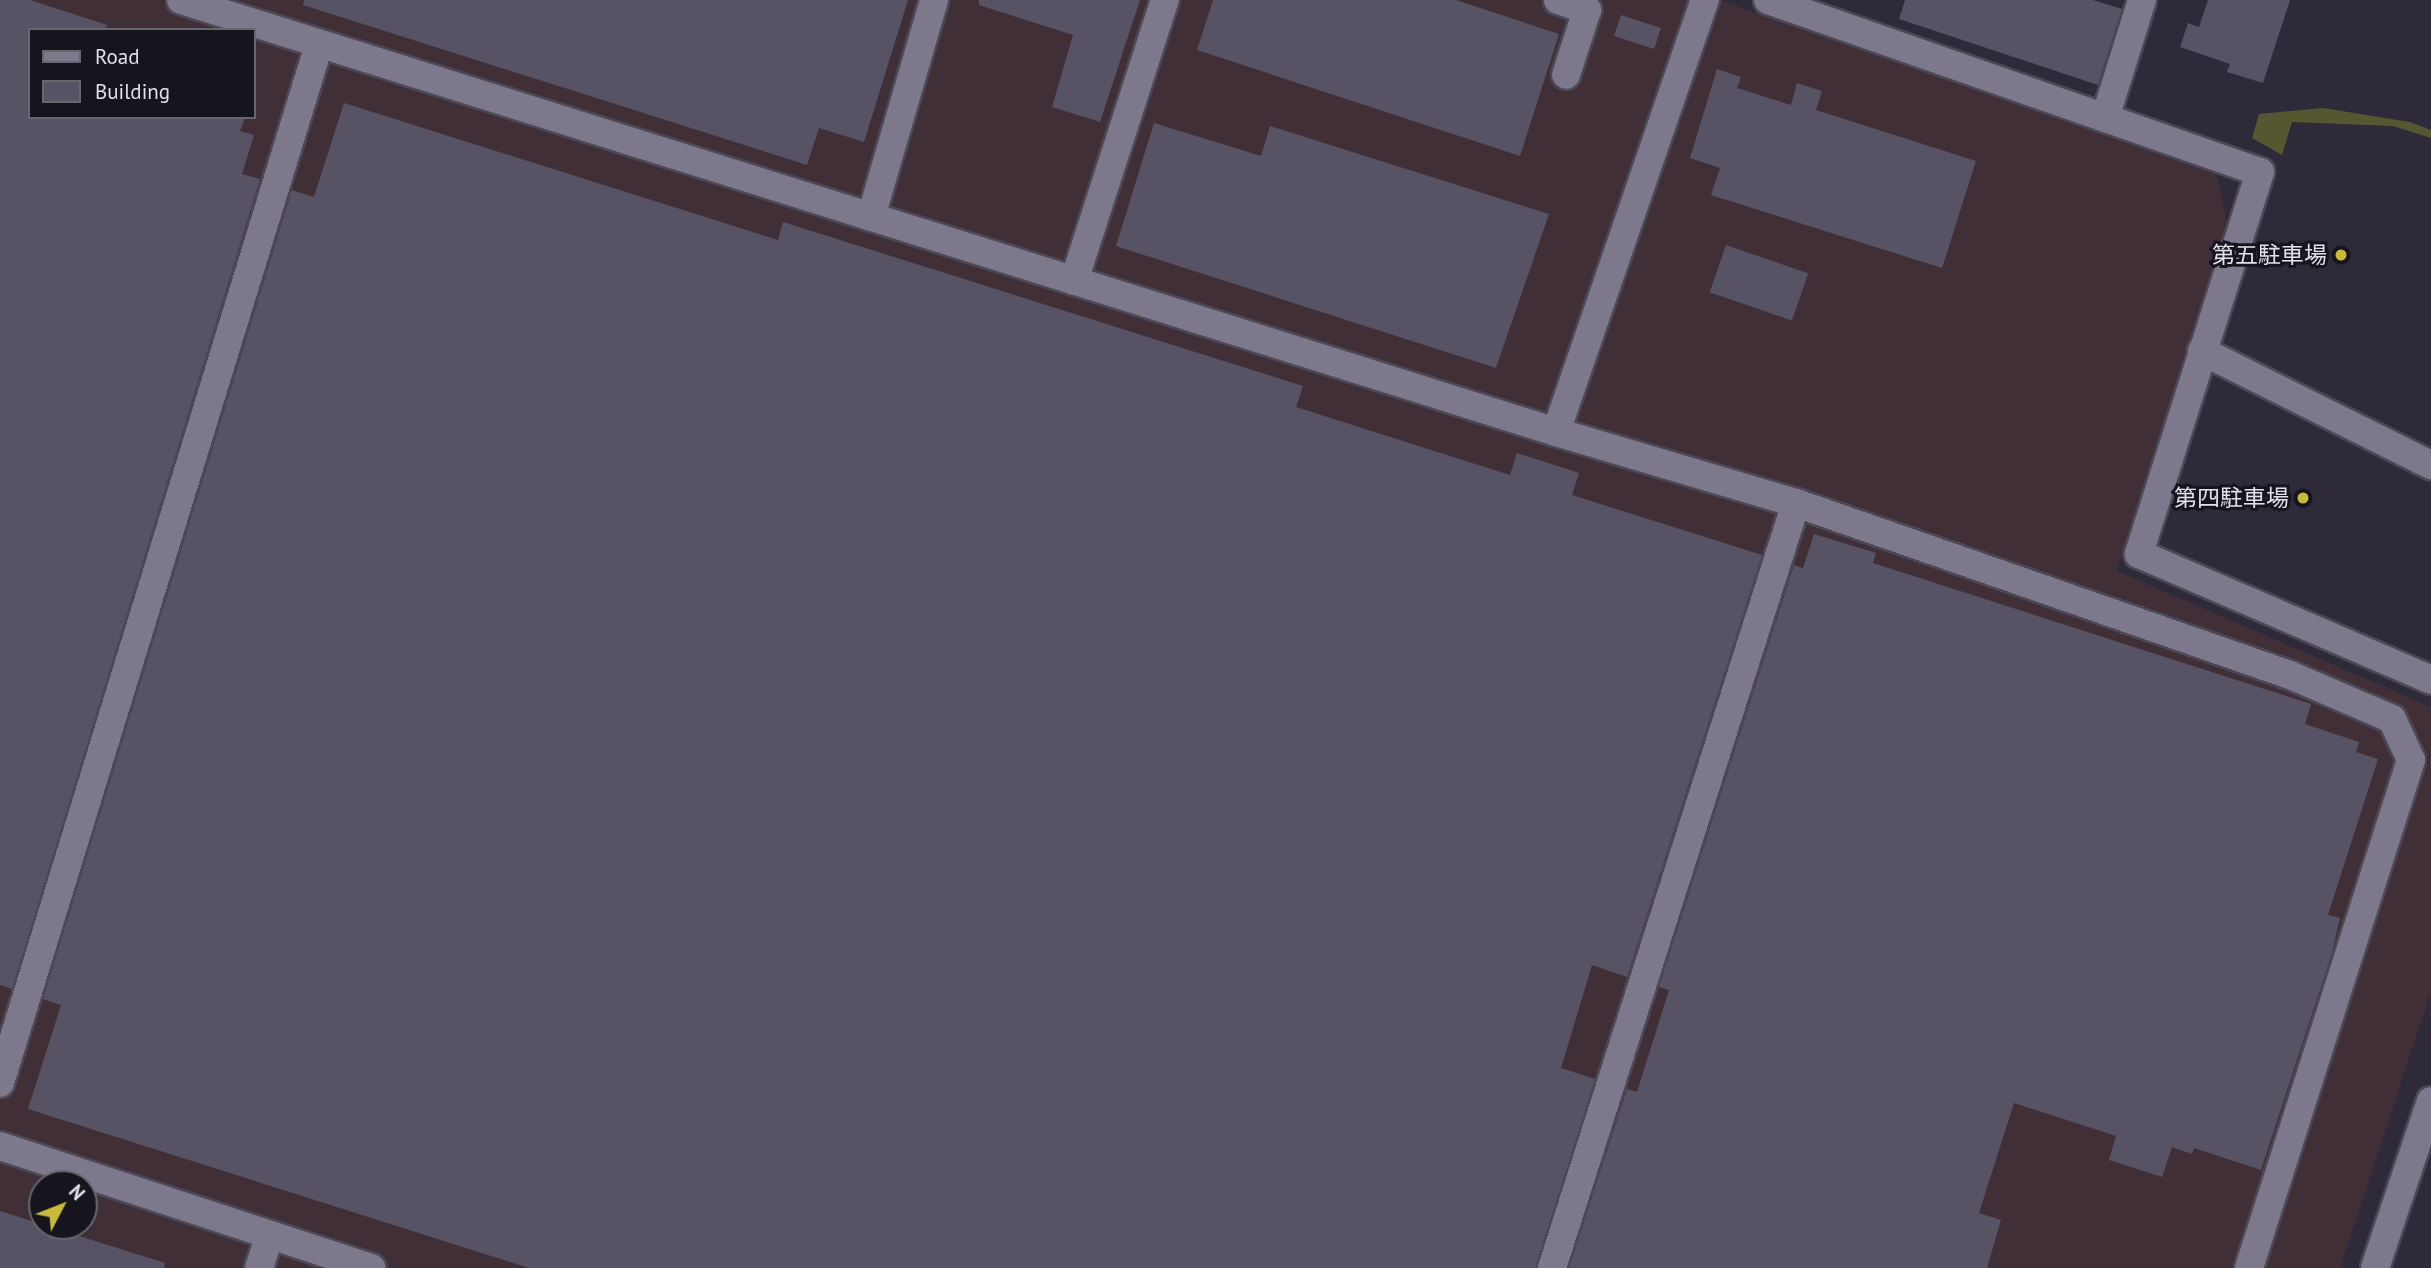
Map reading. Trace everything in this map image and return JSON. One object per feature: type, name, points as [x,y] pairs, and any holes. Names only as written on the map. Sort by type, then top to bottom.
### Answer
[{"type":"street","points":[[181,0],[1556,432],[1796,503],[2290,675],[2392,719],[2411,760],[2249,1268]]},
{"type":"street","points":[[871,217],[934,0]]},
{"type":"street","points":[[1074,281],[1165,0]]},
{"type":"street","points":[[1558,0],[1587,10],[1566,75]]},
{"type":"street","points":[[1556,432],[1705,0]]},
{"type":"street","points":[[1768,0],[2260,172],[2139,554],[2431,680]]},
{"type":"street","points":[[2105,118],[2143,0]]},
{"type":"street","points":[[0,1083],[319,45]]},
{"type":"street","points":[[2203,351],[2431,465]]},
{"type":"street","points":[[1552,1268],[1796,503]]},
{"type":"street","points":[[2375,1268],[2431,1101]]},
{"type":"street","points":[[0,1146],[372,1268]]},
{"type":"street","points":[[259,1268],[270,1235]]},
{"type":"shaded area","points":[[0,0],[1720,0],[2217,175],[2228,228],[2117,571],[2431,707],[2431,992],[2340,1268],[0,1268]]},
{"type":"green space","points":[[2323,108],[2410,122],[2431,130],[2431,138],[2393,126],[2292,122],[2282,155],[2252,138],[2259,114]]},
{"type":"building","points":[[0,0],[30,0],[107,25],[106,28],[28,28],[28,119],[244,119],[240,131],[254,135],[242,174],[260,179],[12,989],[0,985]]},
{"type":"building","points":[[304,0],[908,0],[864,142],[819,128],[807,165],[303,5]]},
{"type":"building","points":[[979,0],[1140,0],[1100,122],[1052,107],[1073,35],[979,5]]},
{"type":"building","points":[[1213,0],[1456,0],[1559,34],[1520,156],[1197,50]]},
{"type":"building","points":[[1905,0],[2093,0],[2122,9],[2098,85],[1899,19]]},
{"type":"building","points":[[2208,0],[2290,0],[2263,83],[2227,72],[2230,64],[2180,47],[2188,23],[2199,27]]},
{"type":"building","points":[[1621,15],[1661,28],[1654,49],[1614,36]]},
{"type":"building","points":[[1717,69],[1741,77],[1737,88],[1791,105],[1797,83],[1822,91],[1816,110],[1976,161],[1942,268],[1711,195],[1720,168],[1690,158]]},
{"type":"building","points":[[344,103],[778,240],[783,222],[1303,386],[1296,407],[1510,475],[1517,453],[1579,473],[1572,495],[1762,555],[1627,977],[1592,965],[1561,1068],[1595,1079],[1536,1268],[529,1268],[28,1109],[61,1005],[43,999],[292,190],[314,197]]},
{"type":"building","points":[[1154,123],[1261,156],[1270,126],[1549,214],[1496,368],[1116,246]]},
{"type":"building","points":[[1726,245],[1808,273],[1792,321],[1710,292]]},
{"type":"building","points":[[1814,534],[1876,553],[1873,563],[2311,704],[2305,724],[2359,742],[2356,752],[2378,759],[2328,915],[2340,918],[2332,953],[2261,1170],[2194,1148],[2192,1154],[2172,1147],[2162,1177],[2109,1160],[2116,1136],[2014,1103],[1979,1213],[2001,1220],[1987,1268],[1569,1268],[1627,1089],[1637,1092],[1669,990],[1659,987],[1794,565],[1803,568]]},
{"type":"building","points":[[0,1211],[28,1220],[28,1240],[92,1240],[165,1263],[164,1268],[0,1268]]},
{"type":"place","name":"第五駐車場","points":[[2341,255]]},
{"type":"place","name":"第四駐車場","points":[[2303,498]]}]
